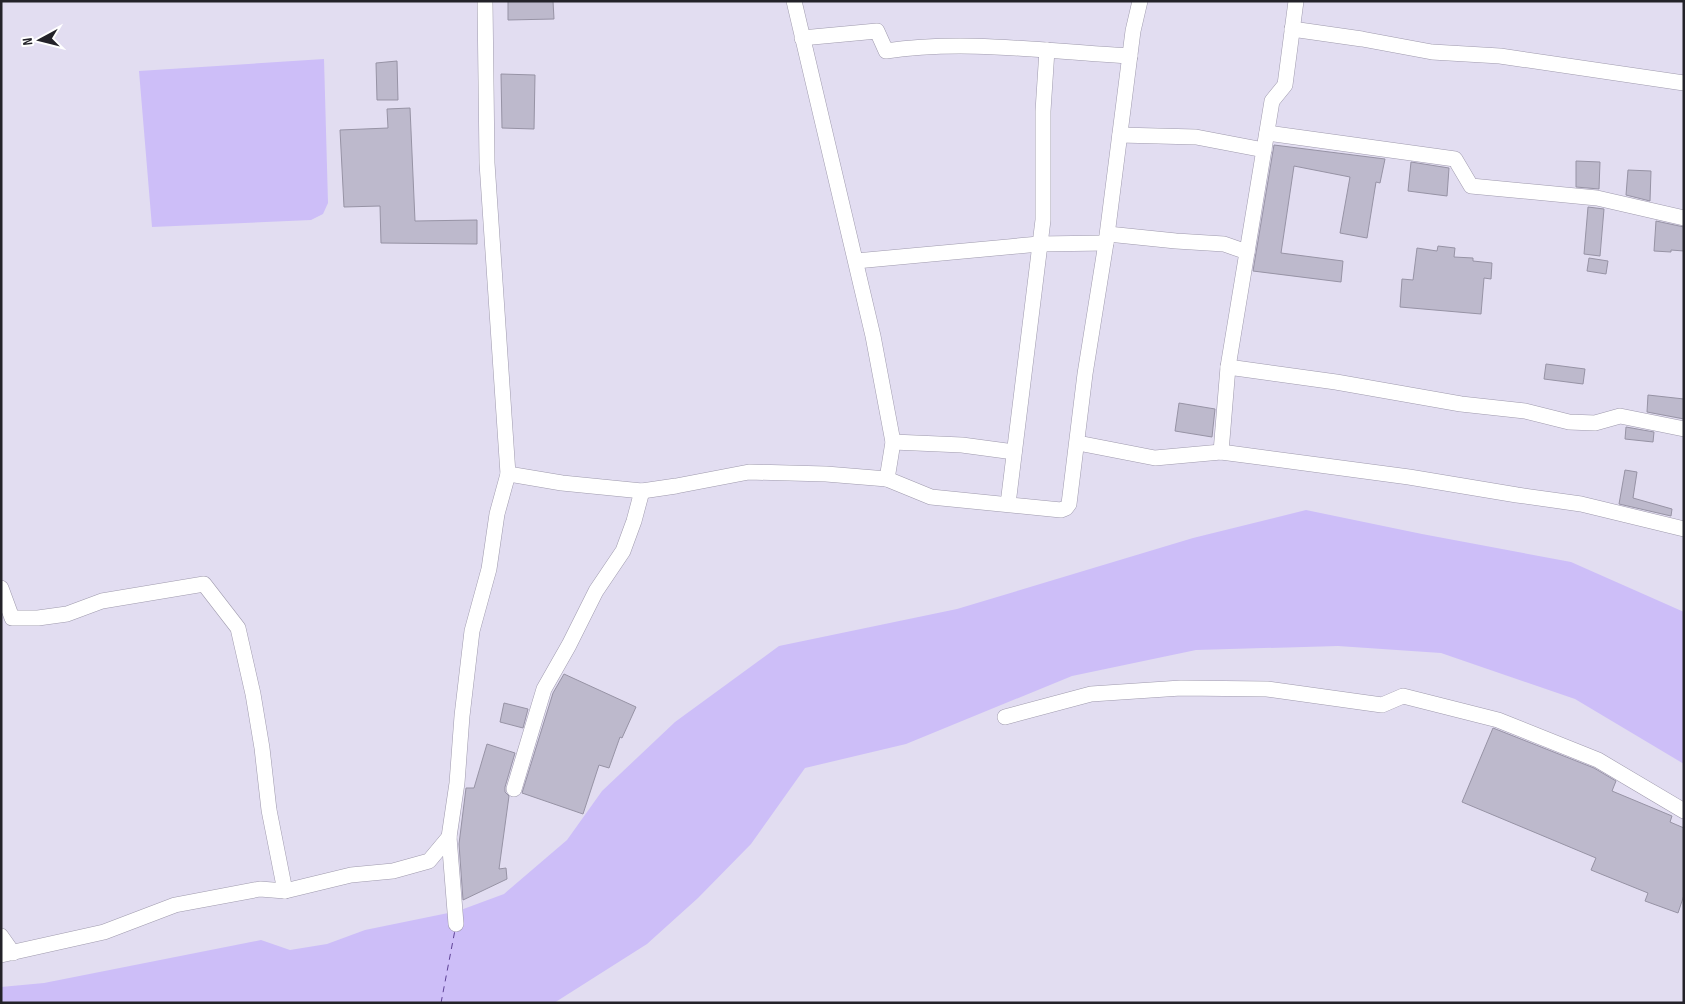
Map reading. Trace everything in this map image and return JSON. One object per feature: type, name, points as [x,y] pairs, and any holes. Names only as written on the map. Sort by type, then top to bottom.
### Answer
[{"type":"street","points":[[456,924],[449,838],[462,716],[472,631],[489,569],[497,514],[508,474],[487,164],[485,1]]},
{"type":"street","points":[[794,1],[873,336],[893,442],[887,479]]},
{"type":"street","points":[[508,474],[562,483],[642,491],[749,472],[826,474],[887,479],[931,497],[1048,509],[1061,510],[1066,508],[1069,504],[1086,374],[1107,238],[1133,31],[1140,1]]},
{"type":"street","points":[[1220,452],[1228,367],[1272,101],[1286,85],[1296,1]]},
{"type":"street","points":[[1292,29],[1432,52],[1500,56],[1684,83]]},
{"type":"street","points":[[802,38],[877,31],[886,51],[908,48],[1014,47],[1130,56]]},
{"type":"street","points":[[1008,504],[1044,198],[1043,110],[1048,50]]},
{"type":"street","points":[[1267,133],[1455,159],[1471,186],[1597,198],[1684,218]]},
{"type":"street","points":[[1120,135],[1196,137],[1264,150]]},
{"type":"street","points":[[856,261],[1107,238],[1224,244],[1247,252]]},
{"type":"street","points":[[1228,367],[1307,380],[1336,382],[1461,404],[1525,411],[1569,422],[1595,422],[1620,416],[1684,429]]},
{"type":"street","points":[[893,442],[962,445],[1014,452]]},
{"type":"street","points":[[1078,443],[1155,458],[1220,452],[1410,477],[1581,504],[1684,529]]},
{"type":"street","points":[[514,789],[544,689],[596,591],[623,551],[642,491]]},
{"type":"street","points":[[1,588],[12,618],[30,618],[67,614],[102,601],[204,584],[238,628],[254,703],[284,891]]},
{"type":"street","points":[[1005,717],[1091,694],[1181,688],[1267,689],[1382,705],[1403,696],[1498,720],[1598,760],[1684,811]]},
{"type":"street","points":[[1,936],[7,954],[104,932],[175,906],[260,889],[284,891],[351,875],[392,871],[429,861],[449,838]]},
{"type":"shaded area","points":[[324,59],[328,203],[323,214],[311,220],[152,227],[139,71]]},
{"type":"shaded area","points":[[1306,510],[1571,562],[1684,612],[1684,764],[1575,699],[1441,653],[1338,646],[1196,650],[1072,676],[906,744],[805,768],[751,844],[698,898],[647,944],[554,1003],[1,1003],[1,987],[44,983],[261,940],[290,950],[327,944],[365,930],[458,911],[504,894],[567,840],[602,791],[675,722],[779,646],[957,609],[1193,538]]},
{"type":"building","points":[[508,1],[553,1],[554,19],[508,20]]},
{"type":"building","points":[[397,61],[398,100],[377,100],[376,63]]},
{"type":"building","points":[[501,74],[535,75],[534,129],[502,128]]},
{"type":"building","points":[[410,108],[415,221],[477,220],[477,244],[381,243],[380,206],[344,207],[340,130],[388,128],[387,109]]},
{"type":"building","points":[[1274,145],[1385,159],[1380,183],[1376,182],[1367,238],[1340,233],[1350,177],[1294,166],[1281,253],[1343,261],[1341,282],[1253,271]]},
{"type":"building","points":[[1576,161],[1600,162],[1599,189],[1576,187]]},
{"type":"building","points":[[1411,162],[1449,168],[1447,196],[1408,191]]},
{"type":"building","points":[[1628,170],[1651,171],[1650,201],[1626,195]]},
{"type":"building","points":[[1588,207],[1604,209],[1600,256],[1584,254]]},
{"type":"building","points":[[1656,221],[1684,227],[1684,251],[1654,251]]},
{"type":"building","points":[[1438,246],[1455,248],[1454,257],[1473,258],[1473,261],[1492,263],[1491,279],[1484,278],[1481,314],[1400,307],[1402,279],[1413,280],[1417,248],[1437,251]]},
{"type":"building","points":[[1589,258],[1608,261],[1606,274],[1587,271]]},
{"type":"building","points":[[1546,364],[1585,369],[1583,384],[1544,379]]},
{"type":"building","points":[[1648,395],[1684,399],[1684,419],[1647,412]]},
{"type":"building","points":[[1179,403],[1215,409],[1212,437],[1175,431]]},
{"type":"building","points":[[1626,427],[1654,432],[1653,442],[1625,439]]},
{"type":"building","points":[[1625,470],[1637,472],[1633,498],[1672,509],[1671,516],[1619,504]]},
{"type":"building","points":[[564,674],[636,707],[622,738],[620,737],[609,768],[599,765],[583,814],[522,793],[553,693]]},
{"type":"building","points":[[504,703],[528,709],[523,728],[500,722]]},
{"type":"building","points":[[1493,728],[1594,768],[1616,781],[1612,791],[1672,816],[1670,822],[1684,828],[1684,895],[1678,913],[1645,901],[1648,893],[1591,870],[1596,858],[1462,802]]},
{"type":"building","points":[[487,744],[515,753],[505,787],[505,792],[509,796],[499,869],[506,868],[507,879],[463,900],[459,844],[466,788],[474,788]]},
{"type":"ferry route","points":[[441,1003],[455,930]]}]
